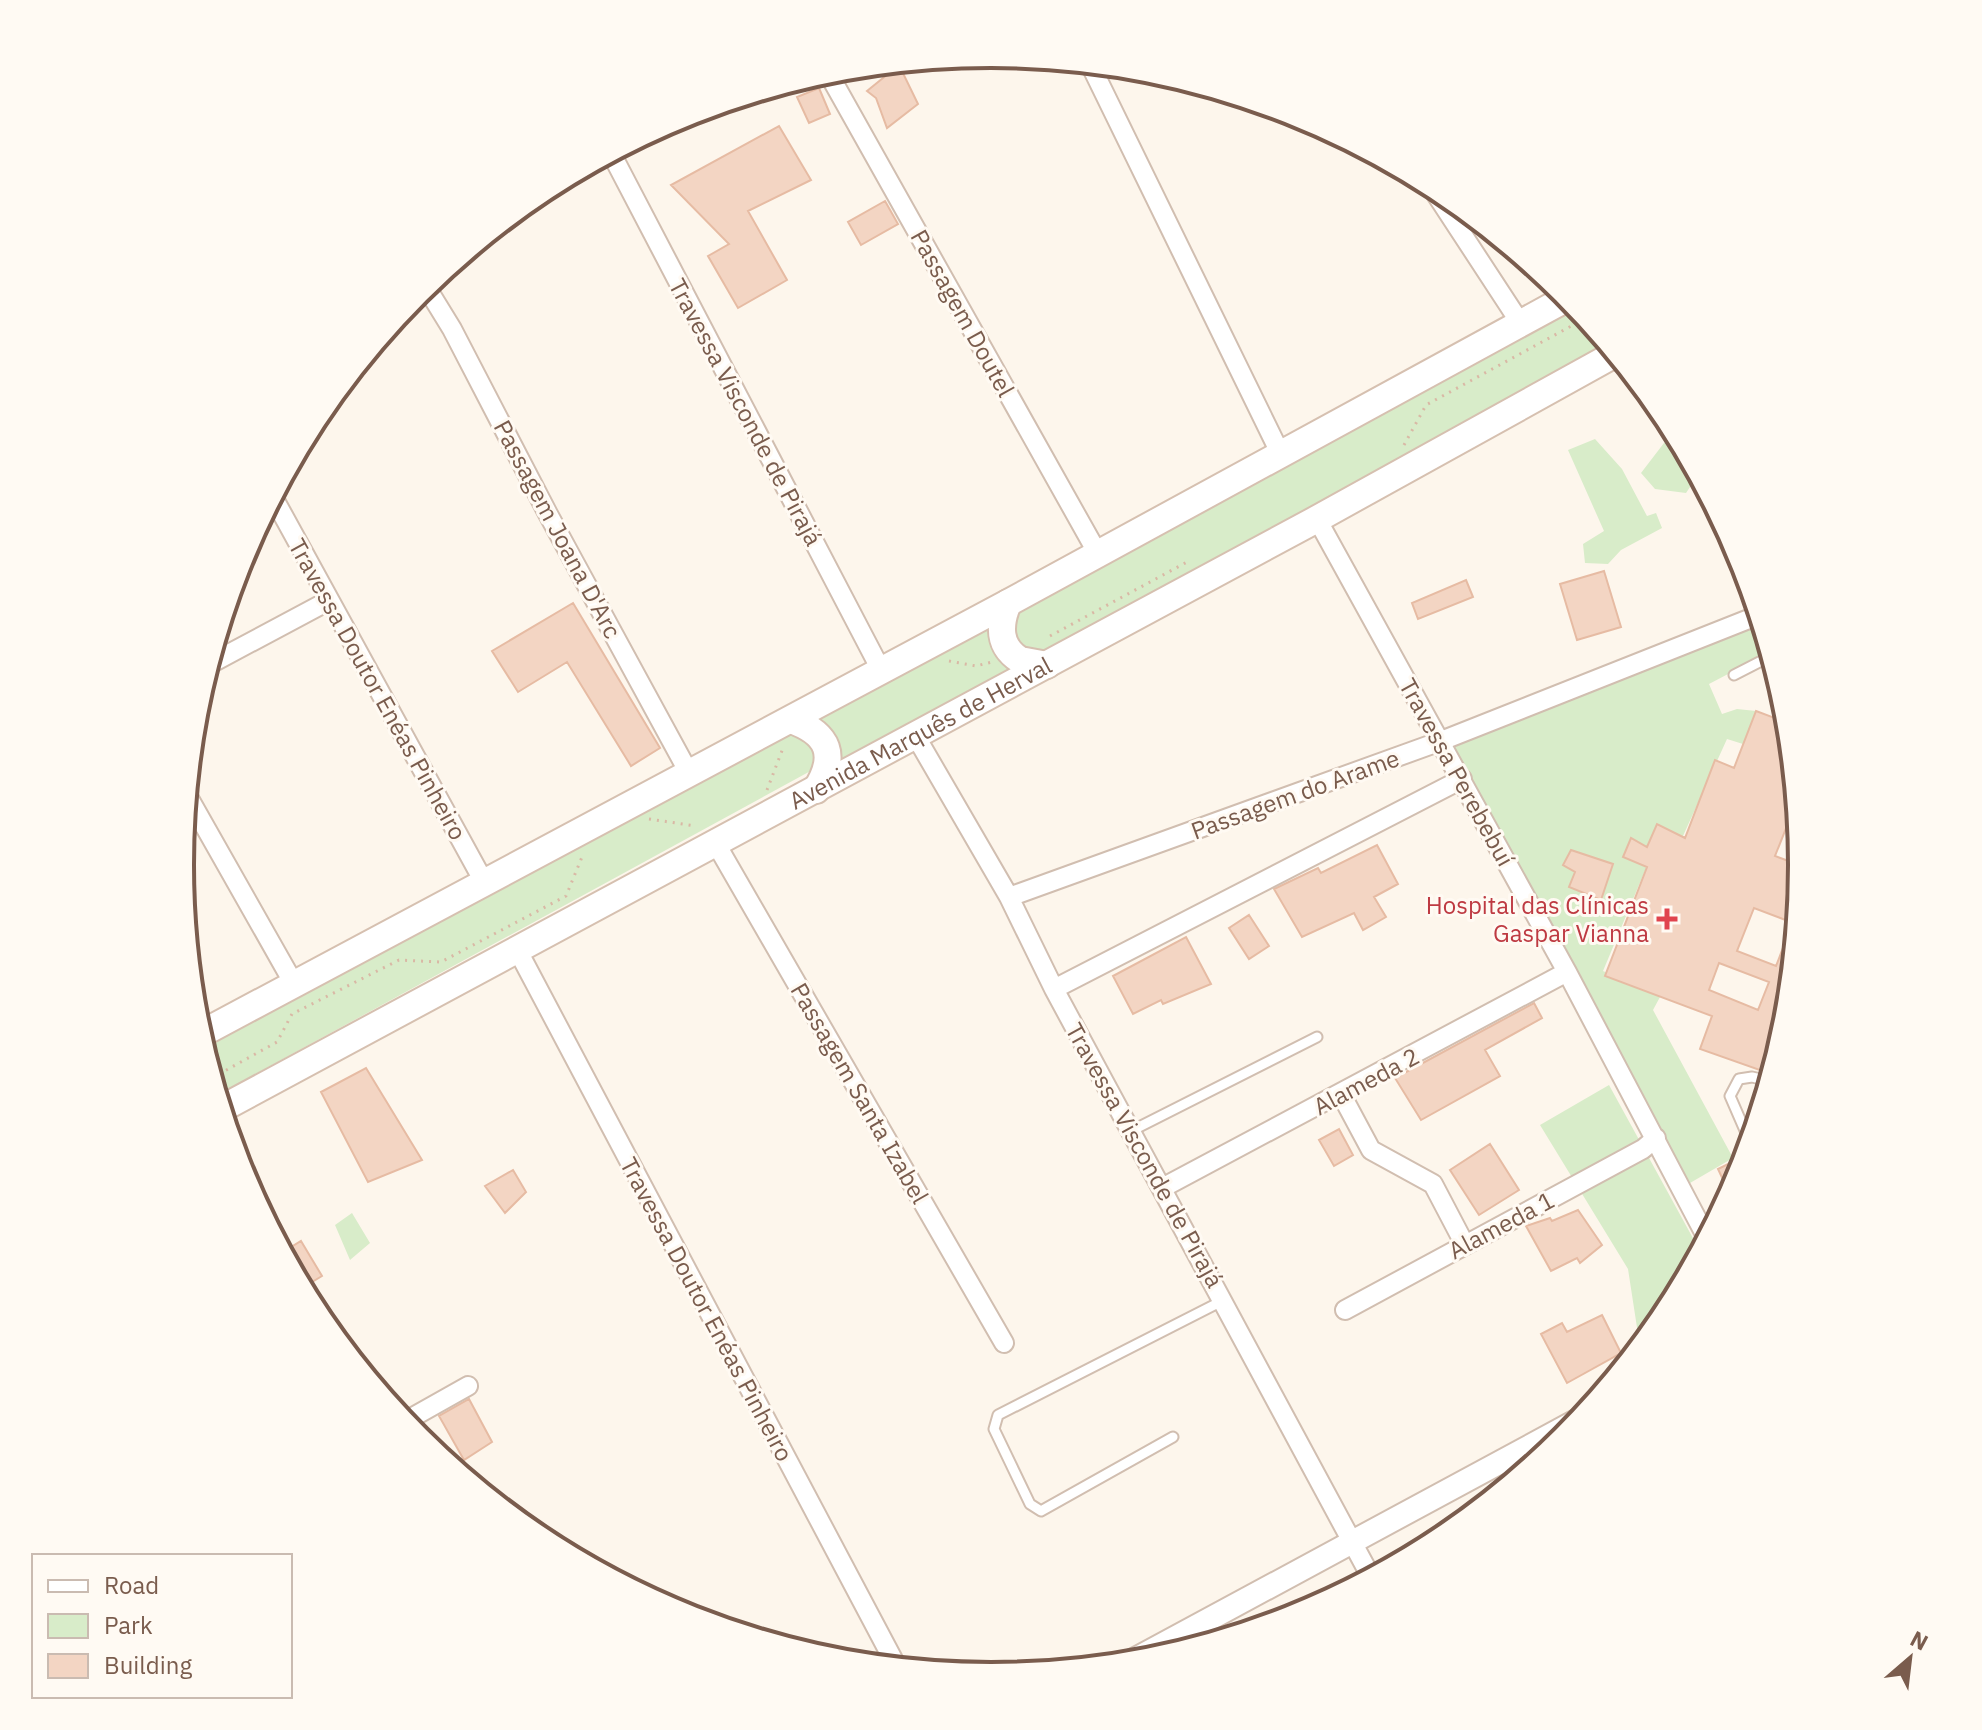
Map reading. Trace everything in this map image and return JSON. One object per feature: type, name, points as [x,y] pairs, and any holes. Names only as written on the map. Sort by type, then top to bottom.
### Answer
[{"type":"main road","points":[[211,1029],[791,720],[1557,304]]},
{"type":"main road","name":"Avenida Marquês de Herval","points":[[231,1104],[518,951],[710,832],[816,790],[1606,359]]},
{"type":"main road","points":[[1008,603],[1000,623],[1002,639],[1013,656],[1028,663],[1047,665]]},
{"type":"main road","points":[[791,720],[816,733],[826,746],[829,759],[827,773],[816,790]]},
{"type":"street","points":[[1095,75],[1281,455]]},
{"type":"street","name":"Passagem Doutel","points":[[834,83],[1098,554]]},
{"type":"street","name":"Travessa Visconde de Pirajá","points":[[616,162],[881,670]]},
{"type":"street","points":[[1448,212],[1521,324]]},
{"type":"street","name":"Passagem Joana D'Arc","points":[[432,296],[689,773]]},
{"type":"street","name":"Travessa Doutor Enéas Pinheiro","points":[[278,507],[484,882]]},
{"type":"street","name":"Travessa Perebebuí","points":[[1317,519],[1567,972],[1701,1227]]},
{"type":"street","points":[[221,658],[328,601]]},
{"type":"street","name":"Passagem do Arame","points":[[1009,897],[1441,741],[1749,619]]},
{"type":"street","name":"Travessa Visconde de Pirajá","points":[[915,735],[1009,897],[1054,989],[1225,1300],[1366,1568]]},
{"type":"street","name":"Passagem do Arame","points":[[1054,989],[1462,779]]},
{"type":"street","points":[[196,811],[294,984]]},
{"type":"street","name":"Passagem Santa Izabel","points":[[710,832],[1004,1343]]},
{"type":"street","name":"Travessa Doutor Enéas Pinheiro","points":[[518,951],[891,1655]]},
{"type":"street","name":"Alameda 2","points":[[1164,1187],[1567,972]]},
{"type":"street","points":[[1341,1094],[1371,1150],[1433,1184],[1465,1245]]},
{"type":"street","name":"Alameda 1","points":[[1345,1310],[1643,1149],[1656,1138]]},
{"type":"street","points":[[415,1416],[468,1386]]},
{"type":"street","points":[[1167,1642],[1545,1438]]},
{"type":"lane","points":[[1734,675],[1761,661]]},
{"type":"lane","points":[[1133,1130],[1317,1037]]},
{"type":"lane","points":[[1744,1127],[1730,1096],[1739,1079],[1759,1079]]},
{"type":"lane","points":[[1173,1437],[1041,1511],[1030,1504],[994,1429],[994,1421],[998,1415],[1225,1300]]},
{"type":"path","points":[[1400,453],[1426,405],[1575,324]]},
{"type":"path","points":[[936,658],[976,666],[1013,656],[1191,560]]},
{"type":"path","points":[[767,790],[783,746],[816,733]]},
{"type":"path","points":[[642,818],[710,832]]},
{"type":"path","points":[[222,1073],[277,1042],[292,1014],[399,960],[441,962],[566,896],[584,853]]},
{"type":"green space","points":[[1565,312],[1601,353],[1040,659],[1013,646],[1008,615]]},
{"type":"green space","points":[[1595,439],[1622,469],[1647,516],[1656,513],[1662,528],[1621,550],[1608,564],[1585,563],[1583,544],[1604,531],[1568,450]]},
{"type":"green space","points":[[1664,443],[1691,485],[1686,493],[1655,489],[1641,473]]},
{"type":"green space","points":[[995,617],[1017,669],[832,767],[801,718]]},
{"type":"green space","points":[[1750,622],[1760,657],[1709,684],[1722,714],[1737,709],[1756,711],[1743,744],[1727,739],[1668,869],[1649,861],[1603,971],[1660,997],[1653,1010],[1731,1159],[1690,1183],[1448,743]]},
{"type":"green space","points":[[784,731],[800,732],[818,749],[816,768],[227,1090],[213,1038]]},
{"type":"green space","points":[[1609,1085],[1694,1240],[1637,1330],[1628,1269],[1540,1125]]},
{"type":"green space","points":[[352,1213],[370,1243],[350,1260],[335,1225]]},
{"type":"building","points":[[903,73],[918,104],[887,128],[876,98],[867,91],[887,75]]},
{"type":"building","points":[[819,88],[830,114],[809,123],[797,97]]},
{"type":"building","points":[[779,126],[811,180],[748,211],[787,280],[738,308],[708,256],[729,244],[671,185]]},
{"type":"building","points":[[885,201],[898,224],[861,245],[848,222]]},
{"type":"building","points":[[1604,571],[1621,627],[1577,640],[1560,584]]},
{"type":"building","points":[[1466,580],[1473,597],[1418,619],[1412,603]]},
{"type":"building","points":[[573,603],[660,748],[631,766],[567,662],[518,692],[492,651]]},
{"type":"building","points":[[1756,711],[1774,718],[1787,827],[1775,856],[1788,861],[1786,920],[1754,908],[1737,951],[1776,966],[1783,948],[1773,1020],[1761,1071],[1700,1049],[1712,1016],[1605,976],[1647,867],[1623,857],[1631,838],[1647,847],[1657,824],[1685,838],[1715,760],[1734,768]],"holes":[[[1719,963],[1769,982],[1758,1010],[1709,990]]]},
{"type":"building","points":[[1377,845],[1398,884],[1374,897],[1386,917],[1363,930],[1354,913],[1302,937],[1274,889],[1318,868],[1321,873]]},
{"type":"building","points":[[1571,850],[1613,864],[1601,900],[1569,887],[1575,872],[1563,865]]},
{"type":"building","points":[[1249,915],[1269,946],[1249,959],[1229,928]]},
{"type":"building","points":[[1186,937],[1211,984],[1163,1004],[1161,1000],[1133,1014],[1113,976]]},
{"type":"building","points":[[1534,1003],[1542,1018],[1485,1050],[1500,1076],[1421,1120],[1395,1078]]},
{"type":"building","points":[[366,1068],[422,1160],[368,1182],[321,1092]]},
{"type":"building","points":[[1339,1129],[1353,1155],[1334,1166],[1319,1140]]},
{"type":"building","points":[[1490,1144],[1519,1190],[1479,1215],[1450,1170]]},
{"type":"building","points":[[1730,1163],[1723,1179],[1718,1169]]},
{"type":"building","points":[[513,1170],[526,1192],[505,1213],[485,1186]]},
{"type":"building","points":[[1578,1210],[1602,1245],[1580,1263],[1577,1258],[1551,1271],[1526,1226],[1550,1218],[1552,1221]]},
{"type":"building","points":[[301,1241],[322,1276],[312,1282],[292,1247]]},
{"type":"building","points":[[1602,1315],[1621,1353],[1567,1383],[1541,1334],[1562,1323],[1567,1332]]},
{"type":"building","points":[[469,1399],[492,1442],[464,1460],[439,1416]]},
{"type":"place","name":"Hospital das Clínicas Gaspar Vianna","points":[[1667,919]]}]
